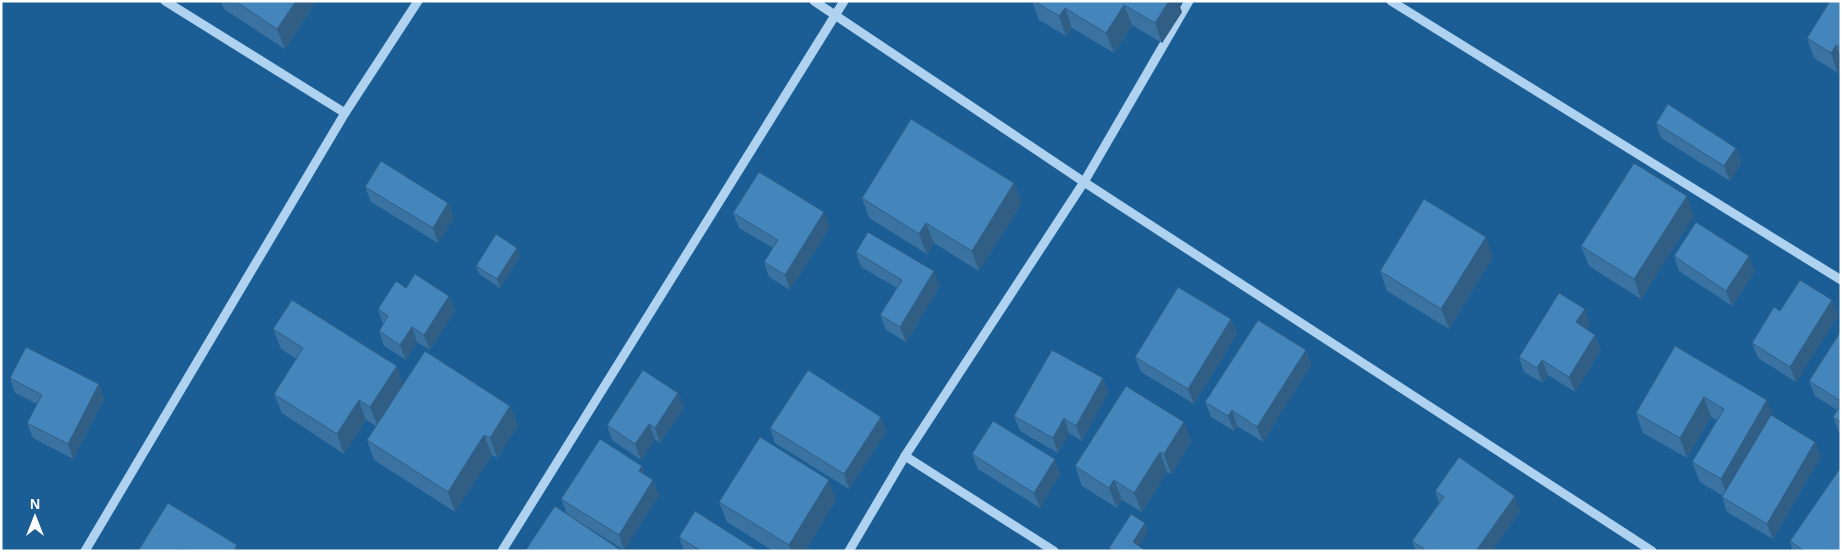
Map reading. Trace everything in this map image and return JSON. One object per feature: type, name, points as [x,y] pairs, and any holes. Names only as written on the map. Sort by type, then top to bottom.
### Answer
[{"type":"street","points":[[165,1],[345,113]]},
{"type":"street","points":[[85,551],[345,113],[418,1]]},
{"type":"street","points":[[814,1],[1084,182],[1652,551]]},
{"type":"street","points":[[502,551],[844,1]]},
{"type":"street","points":[[848,551],[904,456],[1084,182],[1189,1]]},
{"type":"street","points":[[1391,1],[1841,280]]},
{"type":"street","points":[[904,456],[1054,551]]},
{"type":"building","points":[[235,1],[296,1],[277,29]]},
{"type":"building","points":[[1034,1],[1169,1],[1155,23],[1124,5],[1106,33],[1065,8],[1059,16]]},
{"type":"building","points":[[1830,1],[1841,1],[1841,48],[1836,45],[1831,53],[1807,38]]},
{"type":"building","points":[[1668,104],[1736,148],[1724,166],[1656,123]]},
{"type":"building","points":[[911,119],[1014,183],[972,251],[926,223],[919,234],[862,198]]},
{"type":"building","points":[[381,161],[448,203],[433,228],[365,187]]},
{"type":"building","points":[[1634,163],[1687,196],[1634,279],[1581,246]]},
{"type":"building","points":[[759,172],[824,212],[785,275],[764,262],[778,240],[733,213]]},
{"type":"building","points":[[1424,199],[1486,237],[1441,309],[1380,271]]},
{"type":"building","points":[[1696,222],[1749,256],[1726,291],[1674,256]]},
{"type":"building","points":[[868,232],[934,271],[900,327],[880,315],[902,280],[856,252]]},
{"type":"building","points":[[496,234],[517,248],[497,279],[476,266]]},
{"type":"building","points":[[415,274],[449,296],[424,335],[412,327],[400,345],[379,331],[388,316],[378,309],[396,281],[406,288]]},
{"type":"building","points":[[1800,280],[1832,300],[1790,367],[1752,343],[1774,307],[1780,311]]},
{"type":"building","points":[[1178,287],[1231,319],[1188,389],[1135,357]]},
{"type":"building","points":[[1559,293],[1585,309],[1576,322],[1595,335],[1569,377],[1542,360],[1537,368],[1519,357]]},
{"type":"building","points":[[292,300],[397,366],[370,407],[359,400],[337,434],[274,394],[303,348],[273,329]]},
{"type":"building","points":[[1258,320],[1306,350],[1257,427],[1232,410],[1228,416],[1205,402]]},
{"type":"building","points":[[1841,331],[1841,401],[1809,381]]},
{"type":"building","points":[[1675,346],[1767,400],[1721,479],[1692,462],[1724,409],[1704,397],[1680,438],[1636,413]]},
{"type":"building","points":[[26,347],[99,384],[68,444],[27,423],[42,395],[10,378]]},
{"type":"building","points":[[1052,350],[1103,378],[1076,426],[1064,418],[1053,438],[1014,416]]},
{"type":"building","points":[[425,351],[510,406],[490,438],[484,435],[448,492],[367,440]]},
{"type":"building","points":[[643,370],[678,393],[655,428],[649,424],[635,444],[607,425]]},
{"type":"building","points":[[808,370],[881,417],[844,474],[770,428]]},
{"type":"building","points":[[1126,386],[1184,422],[1164,454],[1160,452],[1134,493],[1114,480],[1109,488],[1075,466]]},
{"type":"building","points":[[1841,405],[1841,422],[1833,417]]},
{"type":"building","points":[[1771,415],[1815,442],[1767,524],[1722,497]]},
{"type":"building","points":[[993,421],[1055,459],[1034,493],[972,454]]},
{"type":"building","points":[[760,437],[829,480],[789,545],[719,502]]},
{"type":"building","points":[[600,439],[642,466],[639,471],[653,480],[619,535],[561,499]]},
{"type":"building","points":[[1459,457],[1515,496],[1476,551],[1427,551],[1412,541],[1444,497],[1435,491]]},
{"type":"building","points":[[1841,467],[1841,551],[1804,551],[1790,541]]},
{"type":"building","points":[[168,503],[237,545],[234,551],[179,551],[177,549],[176,551],[138,551]]},
{"type":"building","points":[[555,506],[622,551],[525,551]]},
{"type":"building","points":[[695,511],[758,551],[701,551],[679,537]]},
{"type":"building","points":[[1131,514],[1145,523],[1133,542],[1146,551],[1113,551],[1109,548]]}]
